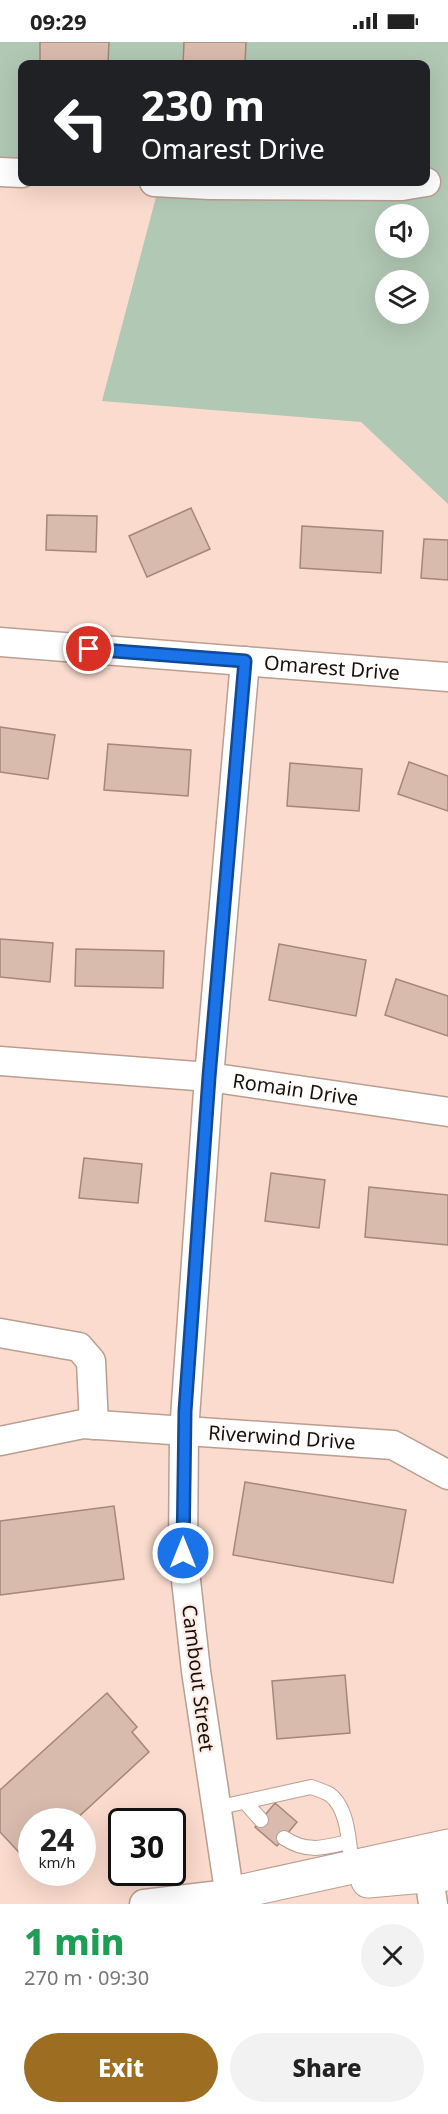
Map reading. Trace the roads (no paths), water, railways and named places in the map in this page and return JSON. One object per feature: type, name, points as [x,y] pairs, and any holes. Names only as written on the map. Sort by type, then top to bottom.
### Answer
[{"type":"street","points":[[0,172],[18,174]]},
{"type":"street","points":[[430,181],[448,177]]},
{"type":"street","name":"Omarest Drive","points":[[0,642],[448,678]]},
{"type":"street","name":"Cambout Street","points":[[230,1899],[196,1671],[183,1553],[184,1432],[209,1077],[245,661]]},
{"type":"street","name":"Romain Drive","points":[[0,1061],[209,1077],[448,1112]]},
{"type":"street","points":[[0,1333],[79,1347],[91,1361],[94,1425]]},
{"type":"street","name":"Riverwind Drive","points":[[0,1441],[83,1424],[393,1445],[448,1475]]},
{"type":"street","points":[[230,1899],[350,1855],[448,1846]]},
{"type":"street","points":[[144,1904],[437,1885]]},
{"type":"lane","points":[[216,1808],[311,1786],[331,1795],[338,1805],[344,1818],[350,1855],[297,1845],[284,1838]]},
{"type":"lane","points":[[245,1802],[261,1820]]}]
